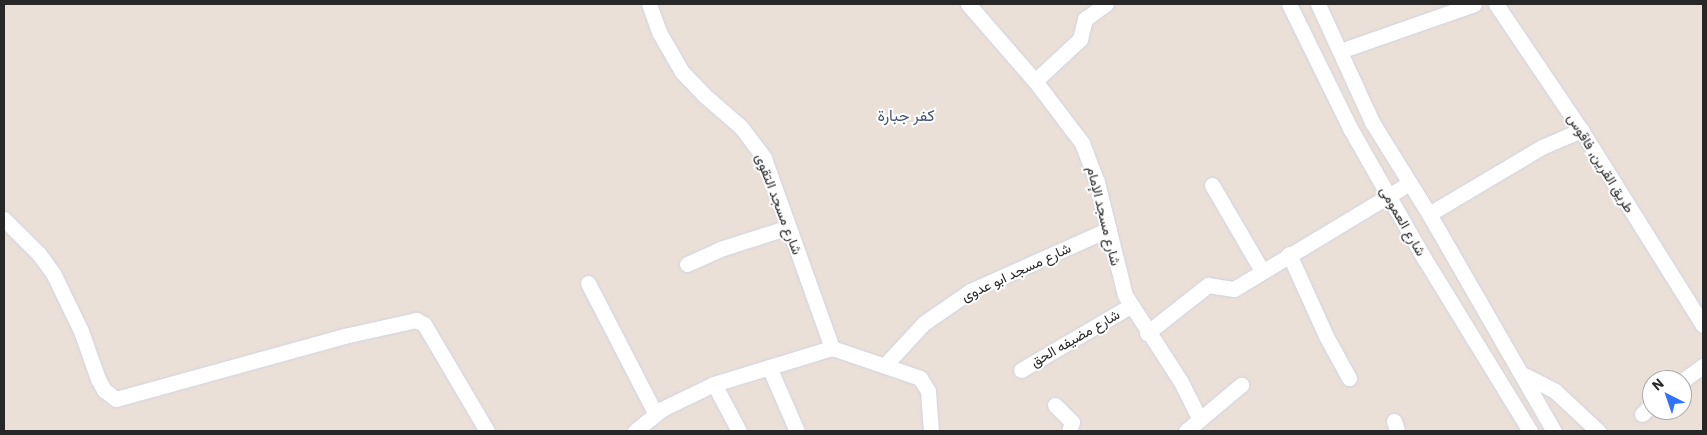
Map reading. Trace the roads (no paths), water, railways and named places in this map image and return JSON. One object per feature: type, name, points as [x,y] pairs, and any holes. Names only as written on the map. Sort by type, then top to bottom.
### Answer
[{"type":"street","name":"شارع مسجد التقوى","points":[[649,4],[662,39],[682,72],[758,147],[770,170],[832,348]]},
{"type":"street","name":"شارع مسجد الإمام","points":[[968,4],[1035,80],[1082,143],[1098,182],[1130,306],[1180,382],[1199,418]]},
{"type":"street","points":[[1035,80],[1080,39],[1085,19],[1106,4]]},
{"type":"street","name":"شارع العمومى","points":[[1289,4],[1350,128],[1388,196],[1530,431]]},
{"type":"street","points":[[1318,4],[1372,122],[1429,214],[1554,431]]},
{"type":"street","points":[[1340,51],[1474,4]]},
{"type":"street","name":"طريق القرين, فاقوس","points":[[1496,4],[1581,130],[1703,325]]},
{"type":"street","points":[[1429,214],[1518,160],[1581,130]]},
{"type":"street","points":[[1147,333],[1208,286],[1216,284],[1231,290],[1410,183]]},
{"type":"street","points":[[1212,185],[1262,271]]},
{"type":"street","points":[[4,219],[39,254],[53,273],[81,331],[98,379],[104,390],[116,399],[326,341],[416,320],[424,324],[487,431]]},
{"type":"street","points":[[687,264],[720,249],[789,227]]},
{"type":"street","name":"شارع مسجد ابو عدوى","points":[[885,365],[924,323],[970,291],[1109,229]]},
{"type":"street","points":[[1289,254],[1326,336],[1349,378]]},
{"type":"street","points":[[588,283],[655,413]]},
{"type":"street","name":"شارع مضيفه الحق","points":[[1021,370],[1130,306]]},
{"type":"street","points":[[635,431],[655,413],[714,384],[832,348],[913,374],[925,384],[930,398],[931,431]]},
{"type":"street","points":[[1692,374],[1703,366]]},
{"type":"street","points":[[769,367],[797,431]]},
{"type":"street","points":[[1522,374],[1555,391],[1598,431]]},
{"type":"street","points":[[714,384],[739,431]]},
{"type":"street","points":[[1186,431],[1199,418],[1241,385]]},
{"type":"street","points":[[1055,405],[1072,422],[1069,431]]},
{"type":"district","name":"كفر جبارة","points":[[906,115]]}]
